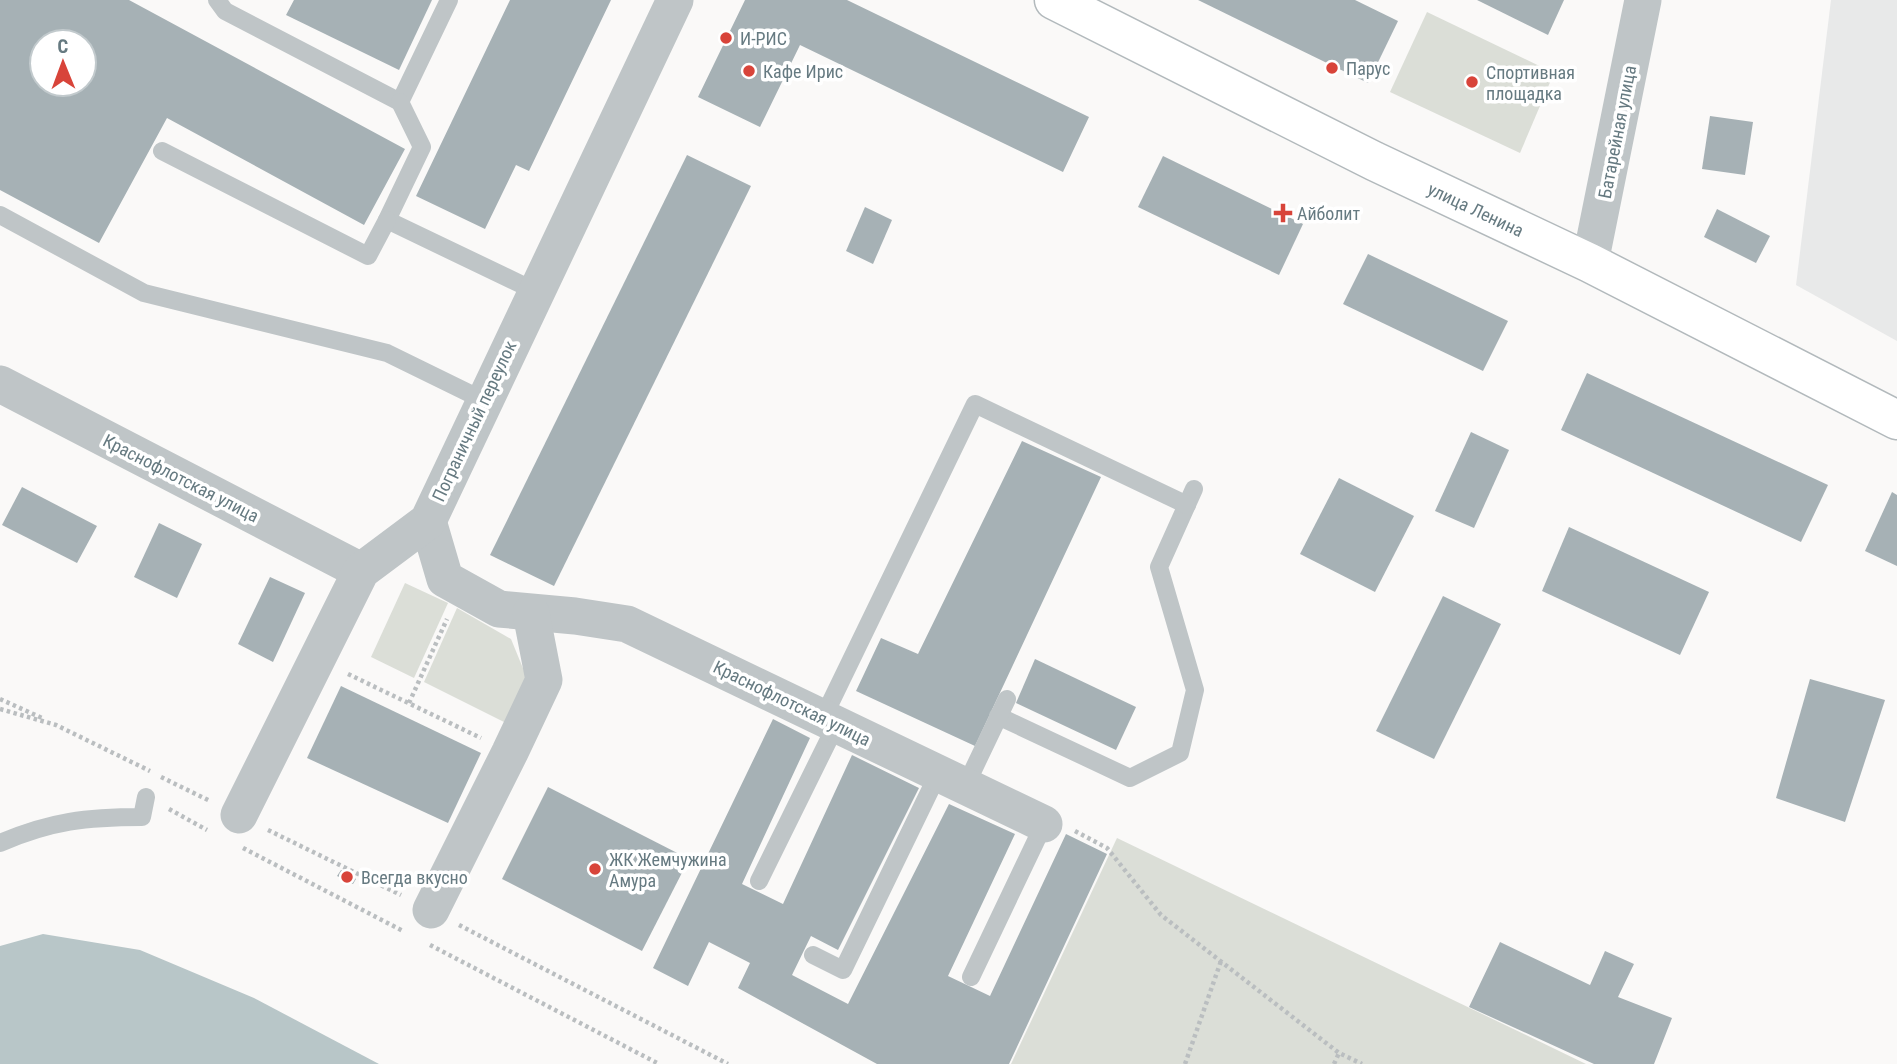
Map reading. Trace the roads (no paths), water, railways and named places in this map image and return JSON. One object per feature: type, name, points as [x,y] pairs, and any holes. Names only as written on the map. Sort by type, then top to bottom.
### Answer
[{"type":"main road","name":"улица Ленина","points":[[1054,0],[1374,161],[1590,263],[1897,420]]},
{"type":"street","name":"Пограничный переулок","points":[[239,816],[361,571],[428,520],[675,0]]},
{"type":"street","name":"Батарейная улица","points":[[1590,263],[1643,0]]},
{"type":"street","name":"Краснофлотская улица","points":[[0,384],[361,571]]},
{"type":"street","name":"Краснофлотская улица","points":[[428,520],[445,579],[499,609],[626,624],[1044,824]]},
{"type":"street","points":[[431,910],[544,680],[531,613]]},
{"type":"lane","points":[[400,102],[449,0]]},
{"type":"lane","points":[[162,151],[368,256],[422,147],[400,102],[224,4]]},
{"type":"lane","points":[[0,215],[145,293],[387,353],[484,400]]},
{"type":"lane","points":[[387,220],[535,291]]},
{"type":"lane","points":[[759,881],[975,404],[1190,497],[1159,567],[1195,690],[1180,753],[1130,778],[998,716]]},
{"type":"lane","points":[[813,955],[843,970],[951,781],[998,716],[1007,699]]},
{"type":"lane","points":[[0,843],[65,821],[142,817],[146,797]]},
{"type":"lane","points":[[971,977],[1044,824]]},
{"type":"place","name":"И-РИС","points":[[726,38]]},
{"type":"place","name":"Парус","points":[[1332,68]]},
{"type":"place","name":"Кафе Ирис","points":[[749,71]]},
{"type":"place","name":"Спортивная площадка","points":[[1472,82]]},
{"type":"place","name":"Айболит","points":[[1283,213]]},
{"type":"place","name":"ЖК Жемчужина Амура","points":[[595,869]]},
{"type":"place","name":"Всегда вкусно","points":[[347,877]]}]
